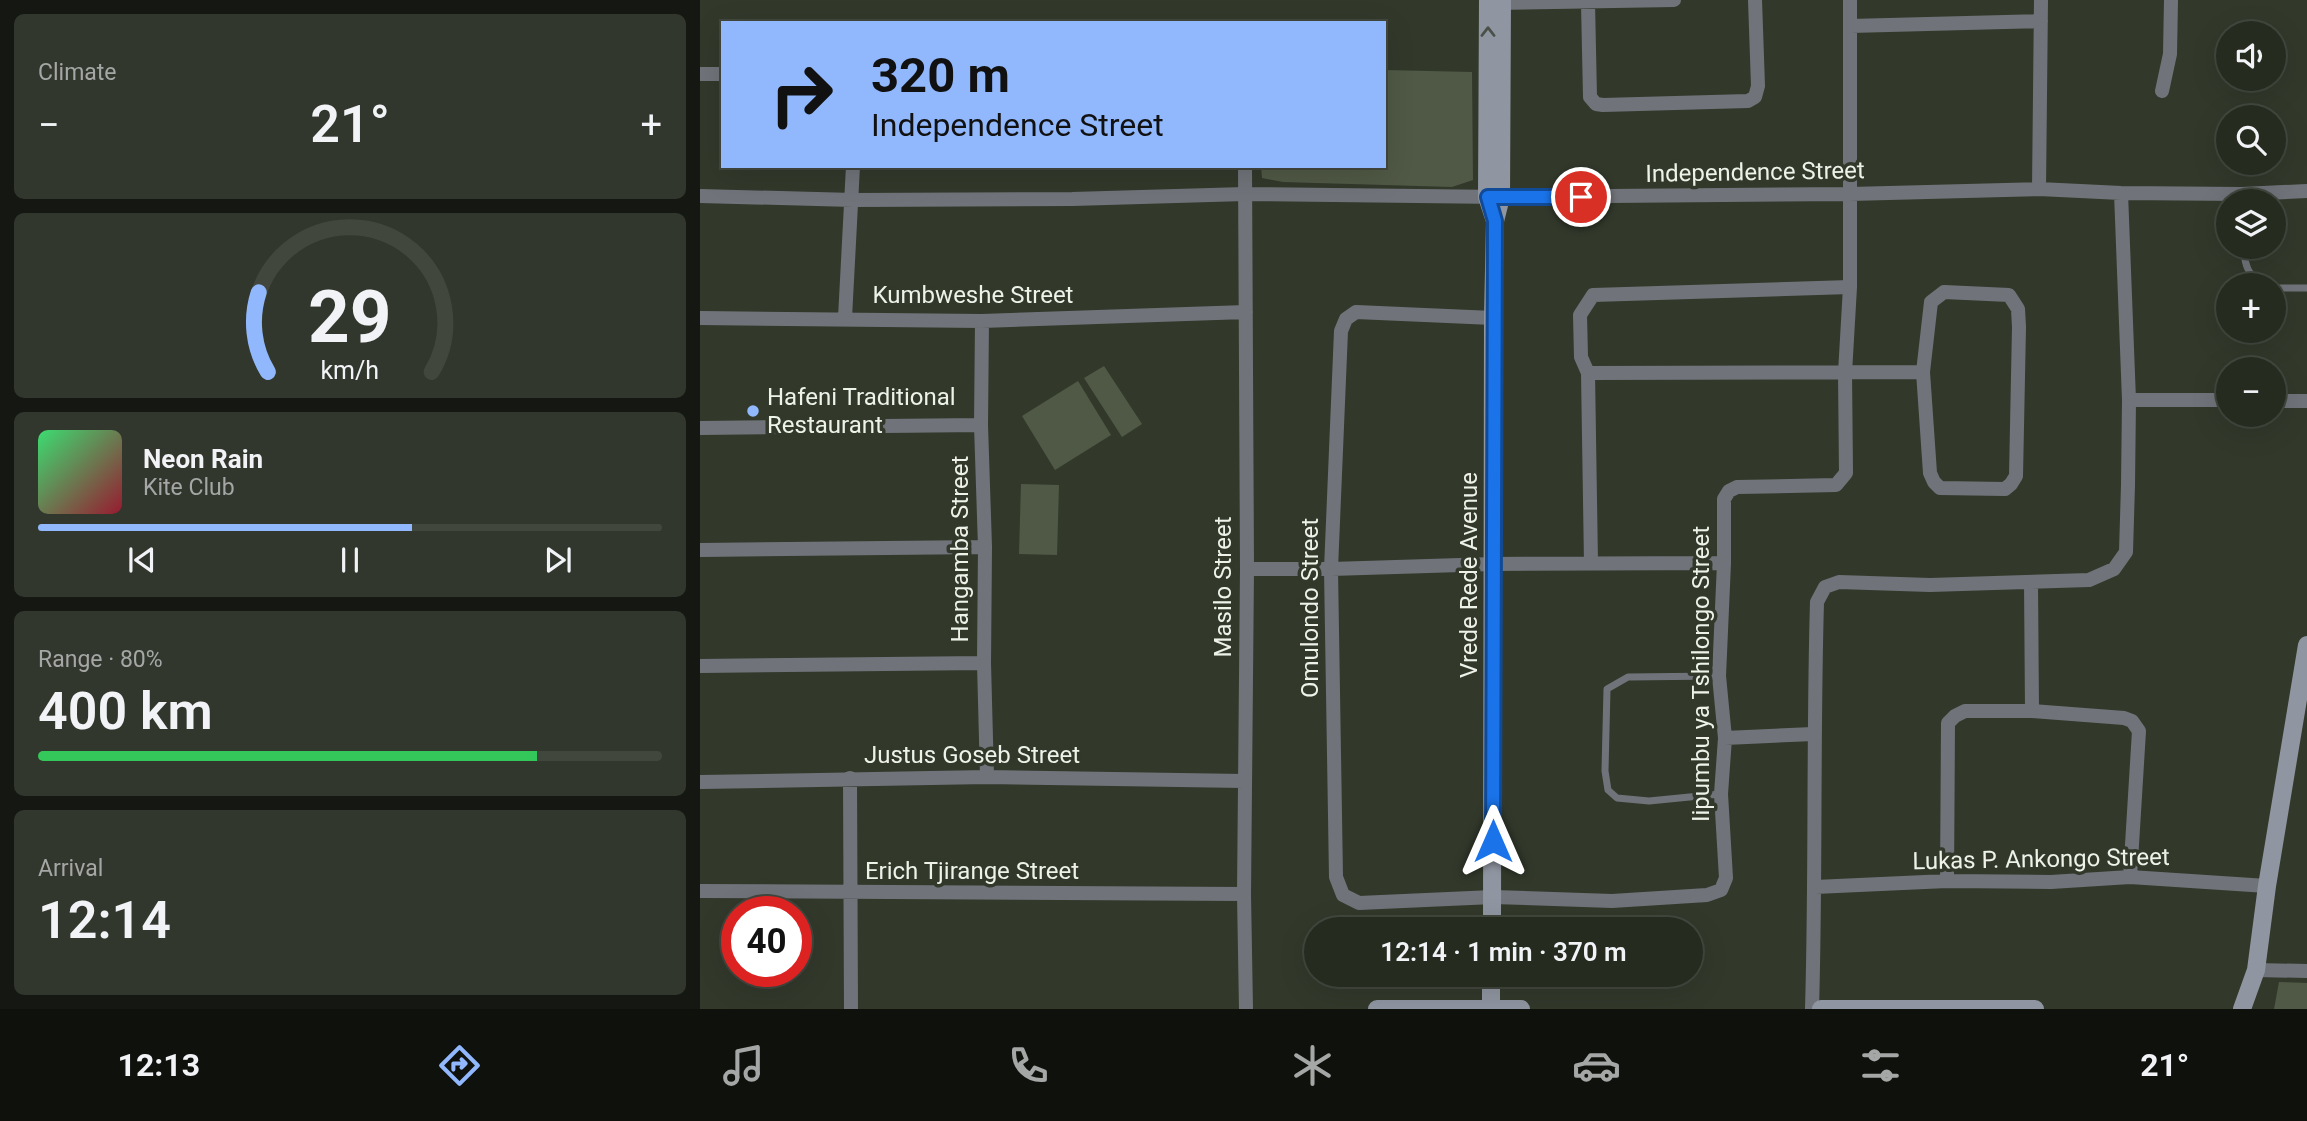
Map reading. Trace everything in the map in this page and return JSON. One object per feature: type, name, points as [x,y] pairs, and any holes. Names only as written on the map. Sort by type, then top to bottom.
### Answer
[{"type":"street","points":[[1495,1],[1587,3],[1674,0]]},
{"type":"street","points":[[1587,3],[1590,97],[1596,104],[1603,105],[1748,101],[1755,97],[1758,86],[1755,0]]},
{"type":"street","name":"Iipumbu ya Tshilongo Street","points":[[1493,897],[1612,901],[1707,895],[1721,890],[1726,878],[1721,794],[1725,738],[1719,676],[1724,499],[1729,491],[1737,487],[1836,485],[1846,474],[1845,373],[1850,288],[1850,0]]},
{"type":"street","points":[[2039,189],[2041,0]]},
{"type":"street","points":[[2162,91],[2170,54],[2171,0]]},
{"type":"street","name":"Vrede Rede Avenue","points":[[1492,917],[1495,1]]},
{"type":"street","points":[[1850,26],[2041,20]]},
{"type":"street","points":[[700,74],[721,74]]},
{"type":"street","points":[[845,318],[853,168]]},
{"type":"street","name":"Masilo Street","points":[[1245,168],[1246,1009]]},
{"type":"street","name":"Independence Street","points":[[700,197],[853,200],[1072,199],[1245,194],[1494,197],[1850,194],[2039,189],[2216,197]]},
{"type":"street","name":"Independence Street","points":[[2286,193],[2307,191]]},
{"type":"street","points":[[1812,1009],[1815,887],[1813,734],[1817,602],[1825,587],[1839,582],[1930,585],[2089,580],[2115,569],[2126,552],[2129,400],[2120,193]]},
{"type":"street","points":[[1591,563],[1588,373],[1581,357],[1580,315],[1593,295],[1850,288]]},
{"type":"street","points":[[1944,292],[2009,295],[2014,300],[2018,309],[2019,375],[2016,476],[2011,484],[2004,489],[1971,489],[1940,488],[1934,482],[1930,474],[1923,372],[1931,302],[1936,297],[1944,292]]},
{"type":"street","name":"Kumbweshe Street","points":[[700,318],[982,321],[1246,312]]},
{"type":"street","name":"Omulondo Street","points":[[1493,318],[1356,312],[1346,319],[1341,331],[1331,569],[1336,877],[1343,895],[1359,903],[1493,897]]},
{"type":"street","name":"Hangamba Street","points":[[982,321],[981,425],[987,777]]},
{"type":"street","points":[[1588,373],[1923,372]]},
{"type":"street","points":[[2129,400],[2216,400]]},
{"type":"street","points":[[2286,401],[2307,401]]},
{"type":"street","points":[[700,428],[981,425]]},
{"type":"street","points":[[700,550],[985,547]]},
{"type":"street","points":[[1247,569],[1724,563]]},
{"type":"street","points":[[2031,582],[2032,711]]},
{"type":"street","points":[[2242,1009],[2256,970],[2307,645]]},
{"type":"street","points":[[700,666],[984,663]]},
{"type":"street","points":[[1947,881],[1948,723],[1965,711],[2032,711],[2124,718],[2132,721],[2139,731],[2130,877]]},
{"type":"street","points":[[1725,738],[1813,734]]},
{"type":"street","name":"Justus Goseb Street","points":[[700,782],[987,777],[1244,781]]},
{"type":"street","points":[[850,778],[852,1009]]},
{"type":"street","name":"Lukas P. Ankongo Street","points":[[1815,887],[1947,881],[2051,882],[2130,877],[2267,887]]},
{"type":"street","name":"Erich Tjirange Street","points":[[700,891],[852,894],[1244,894]]},
{"type":"street","points":[[2256,970],[2307,971]]},
{"type":"street","points":[[1491,987],[1491,1008]]},
{"type":"street","points":[[1377,1009],[1521,1009]]},
{"type":"street","points":[[1821,1009],[2035,1009]]},
{"type":"lane","points":[[2286,288],[2307,288]]},
{"type":"lane","points":[[1719,676],[1628,677],[1607,689],[1605,771],[1608,790],[1617,798],[1649,801],[1721,794]]},
{"type":"green space","points":[[1386,70],[1472,72],[1473,180],[1452,187],[1283,182],[1262,178],[1261,168],[1386,168]]},
{"type":"green space","points":[[1104,366],[1142,424],[1122,437],[1084,378]]},
{"type":"green space","points":[[1078,381],[1111,435],[1055,470],[1022,416]]},
{"type":"green space","points":[[1021,484],[1059,485],[1057,555],[1019,554]]},
{"type":"green space","points":[[2279,982],[2307,983],[2307,1009],[2274,1009]]},
{"type":"place","name":"Hafeni Traditional Restaurant","points":[[753,411]]},
{"type":"route","points":[[1493,841],[1495,221],[1488,197],[1581,197]]}]
